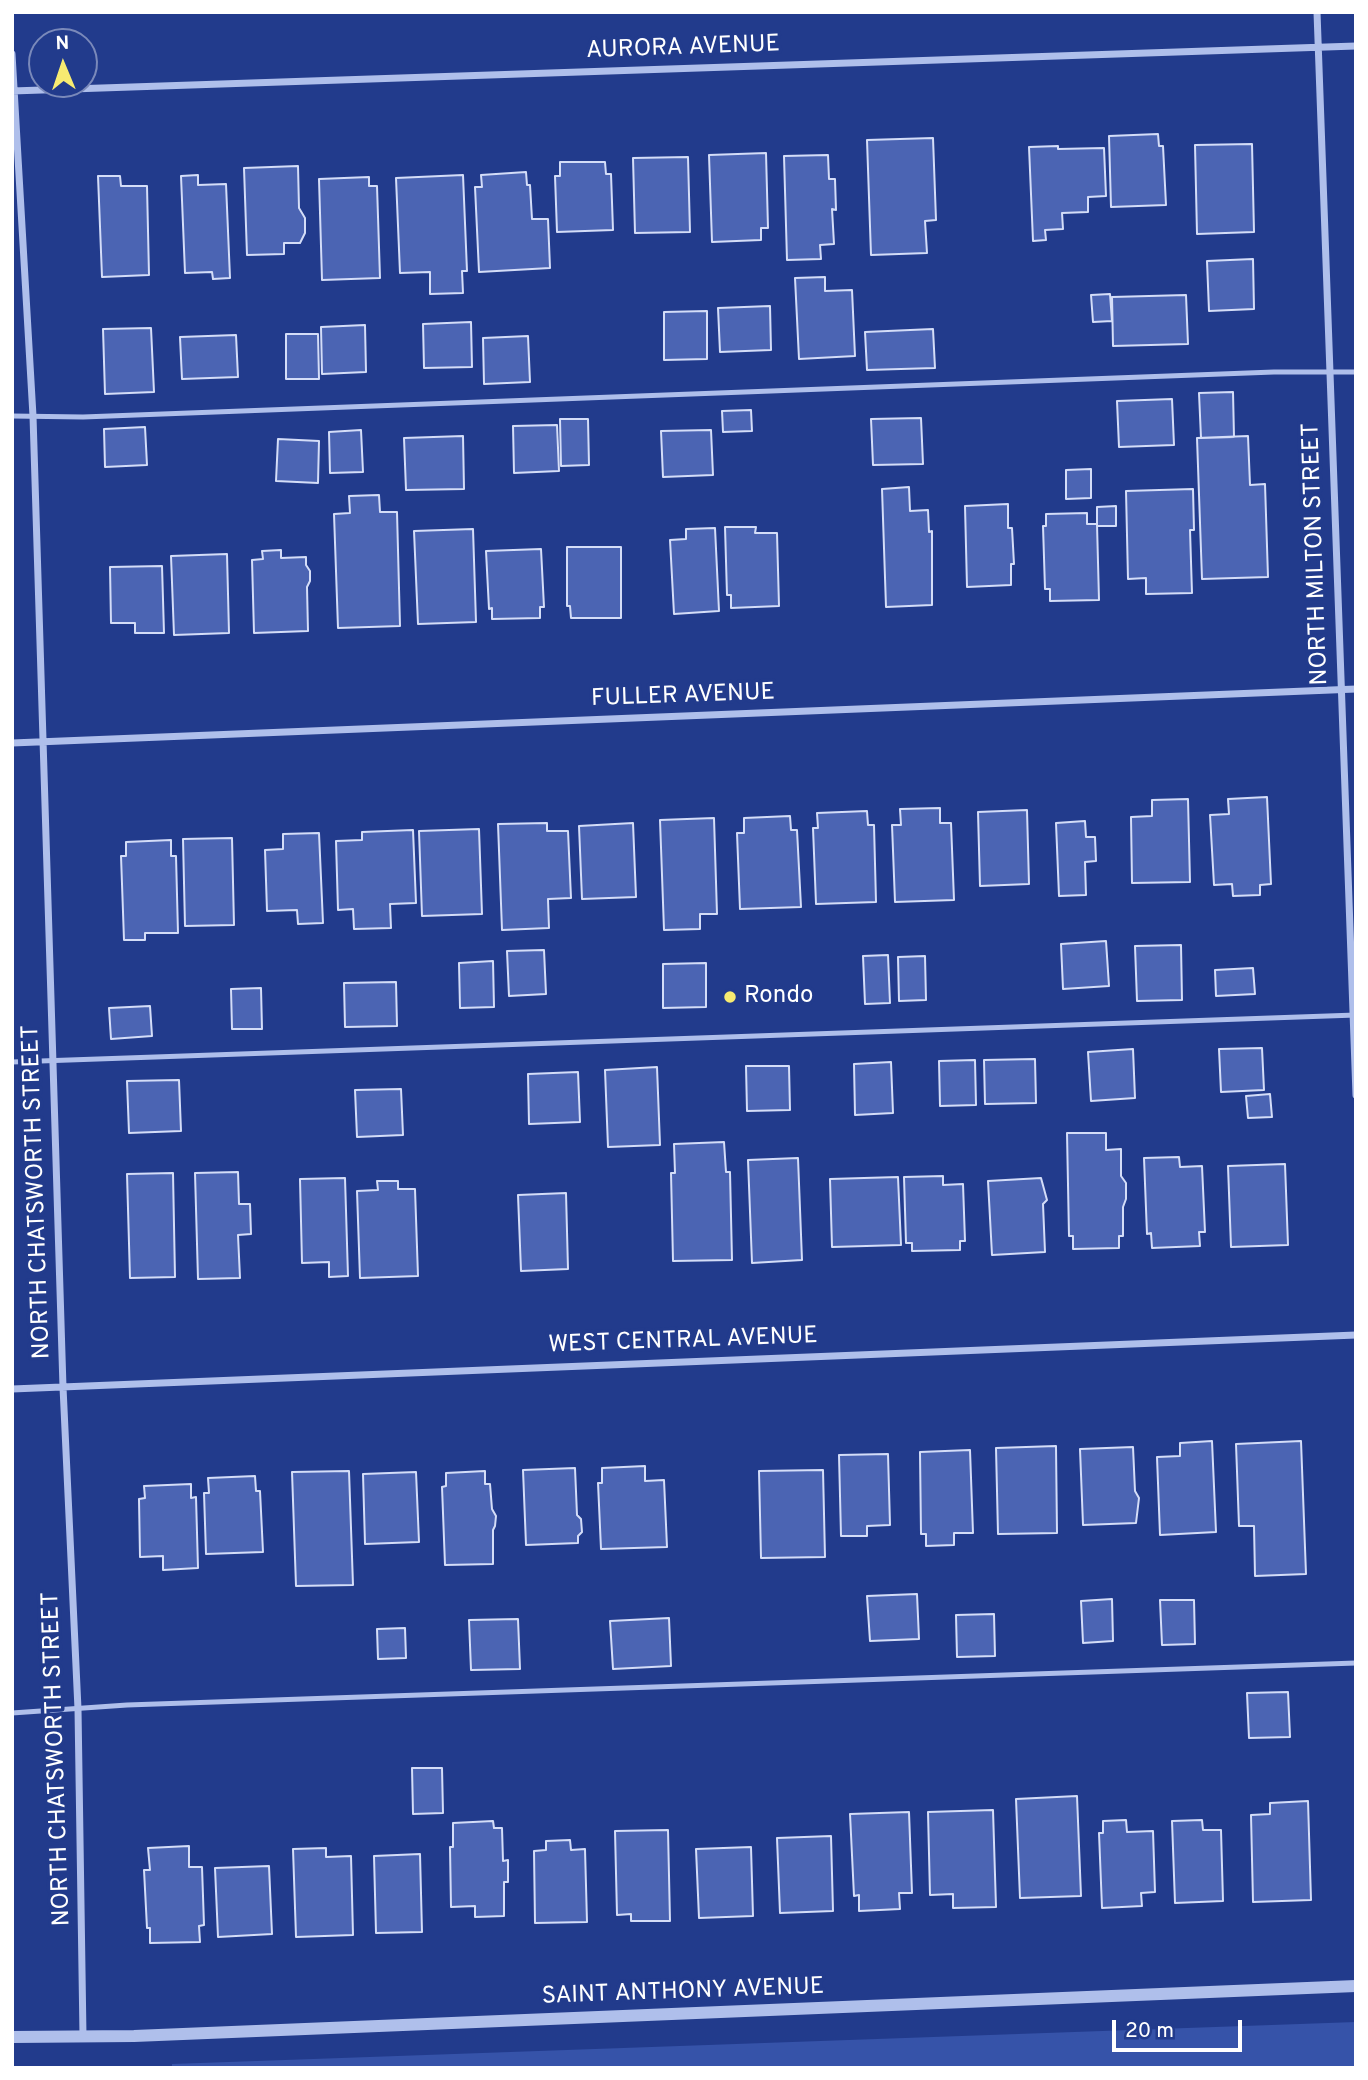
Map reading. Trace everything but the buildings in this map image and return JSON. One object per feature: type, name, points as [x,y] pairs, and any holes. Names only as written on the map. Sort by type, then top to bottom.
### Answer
[{"type":"street","name":"NORTH MILTON STREET","points":[[1317,12],[1356,1095]]},
{"type":"street","name":"AURORA AVENUE","points":[[13,91],[1356,46]]},
{"type":"street","name":"NORTH CHATSWORTH STREET","points":[[12,54],[33,416],[63,1387],[78,1709],[83,2036]]},
{"type":"street","name":"FULLER AVENUE","points":[[12,743],[1356,689]]},
{"type":"street","name":"WEST CENTRAL AVENUE","points":[[12,1388],[1356,1335]]},
{"type":"street","name":"SAINT ANTHONY AVENUE","points":[[12,2037],[148,2035],[1356,1986]]},
{"type":"lane","points":[[12,416],[83,417],[1356,372]]},
{"type":"lane","points":[[12,1062],[1354,1015]]},
{"type":"lane","points":[[12,1713],[127,1705],[1356,1663]]},
{"type":"shaded area","points":[[1356,2022],[1356,2068],[172,2068],[172,2064]]},
{"type":"place","name":"Rondo","points":[[730,997]]}]
